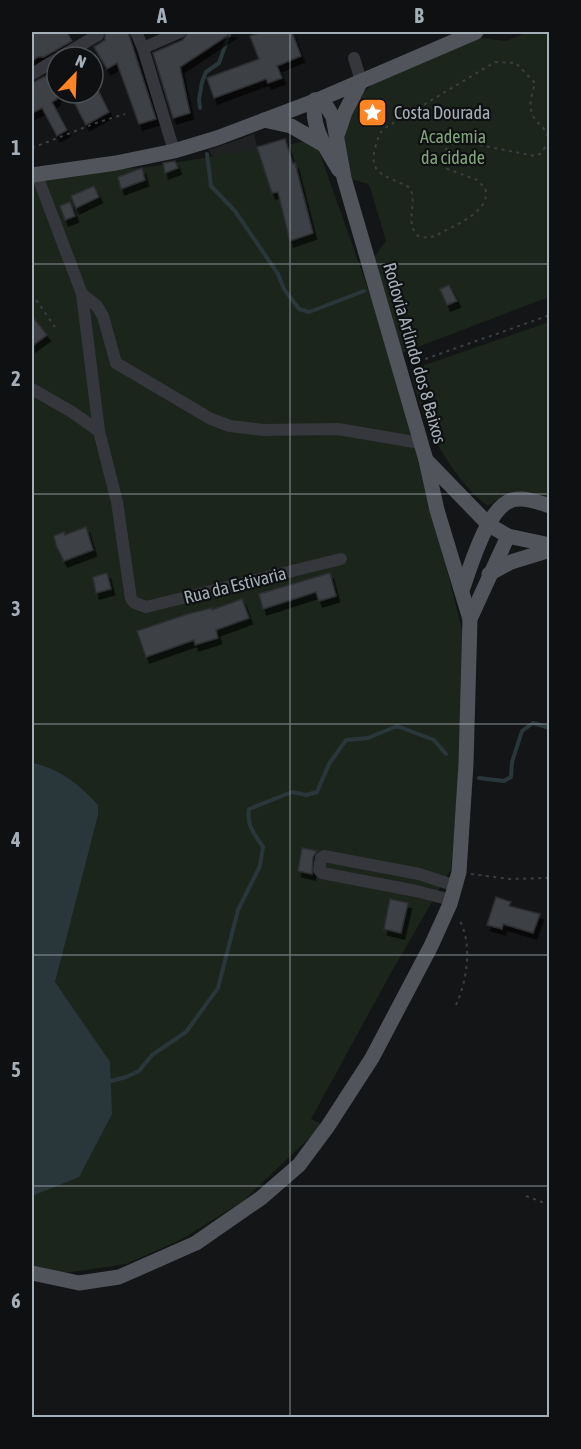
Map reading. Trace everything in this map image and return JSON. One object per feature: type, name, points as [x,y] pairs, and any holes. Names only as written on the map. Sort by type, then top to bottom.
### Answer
[{"type":"main road","points":[[34,175],[116,163],[174,151],[217,138],[315,100],[476,32]]},
{"type":"main road","points":[[261,120],[291,126],[331,140],[361,81]]},
{"type":"main road","name":"Rodovia Arlindo dos 8 Baixos","points":[[315,100],[314,122],[331,140],[344,178],[426,460],[489,525],[508,536],[549,548]]},
{"type":"main road","points":[[32,1273],[79,1283],[119,1277],[196,1243],[236,1217],[282,1181],[312,1148],[372,1058],[431,946],[454,891],[465,771],[470,619],[437,510],[426,460]]},
{"type":"main road","points":[[462,590],[489,525],[499,509],[514,500],[522,499],[549,506]]},
{"type":"main road","points":[[470,619],[508,536]]},
{"type":"main road","points":[[489,574],[511,562],[549,548]]},
{"type":"street","points":[[136,32],[143,48],[174,151]]},
{"type":"street","points":[[143,48],[180,32]]},
{"type":"street","points":[[81,45],[98,35]]},
{"type":"street","points":[[354,58],[361,81]]},
{"type":"street","points":[[32,74],[45,66]]},
{"type":"street","points":[[34,175],[81,294],[99,431]]},
{"type":"street","points":[[81,294],[97,306],[103,316],[113,359],[116,363],[211,419],[241,429],[338,429],[420,443]]},
{"type":"street","points":[[32,389],[99,431]]},
{"type":"street","name":"Rua da Estivaria","points":[[99,431],[117,502],[131,599],[135,603],[146,607],[341,559]]},
{"type":"street","points":[[324,856],[419,874],[454,891],[416,891],[322,873],[319,870],[321,858],[324,856]]},
{"type":"path","points":[[495,62],[516,63],[534,83],[530,106],[535,120],[547,129],[549,142],[540,154],[535,156],[458,142],[446,148],[443,155],[445,168],[477,180],[485,188],[487,200],[479,211],[435,236],[423,238],[414,233],[411,225],[414,200],[410,188],[382,175],[374,165],[374,152],[378,138],[381,131],[388,126],[495,62]]},
{"type":"path","points":[[32,148],[125,114]]},
{"type":"path","points":[[32,294],[55,327]]},
{"type":"path","points":[[400,368],[549,315]]},
{"type":"path","points":[[456,1005],[465,981],[466,934],[454,891],[510,879],[549,878]]},
{"type":"path","points":[[526,1196],[549,1205]]},
{"type":"shaded area","points":[[254,134],[263,172],[224,180],[209,150]]},
{"type":"shaded area","points":[[32,763],[42,765],[68,778],[98,805],[98,815],[55,982],[110,1062],[112,1114],[79,1177],[32,1196]]},
{"type":"green space","name":"Academia da cidade","points":[[528,32],[549,32],[549,297],[402,353],[373,259],[386,241],[370,187],[368,184],[348,178],[343,138],[347,116],[352,106],[373,84],[471,37],[506,41]]},
{"type":"green space","points":[[315,140],[397,370],[463,634],[461,748],[451,869],[311,1119],[323,1125],[243,1201],[182,1239],[126,1264],[65,1273],[32,1266],[32,171],[142,168]]},
{"type":"green space","points":[[549,322],[549,498],[517,492],[488,506],[468,488],[437,444],[425,420],[410,370]]},
{"type":"building","points":[[32,32],[67,32],[72,41],[65,45],[45,45],[45,56],[32,61]]},
{"type":"building","points":[[105,32],[128,32],[156,119],[139,124],[117,63],[107,69],[105,66],[105,45],[97,45],[105,40]]},
{"type":"building","points":[[188,32],[233,32],[180,67],[190,113],[173,118],[153,53],[183,40]]},
{"type":"building","points":[[262,32],[292,32],[301,56],[277,66],[282,78],[268,83],[266,79],[214,98],[207,78],[259,59],[250,36]]},
{"type":"building","points":[[45,76],[45,105],[54,105],[67,130],[57,136],[42,108],[32,113],[32,83]]},
{"type":"building","points":[[105,104],[109,112],[86,125],[76,105]]},
{"type":"building","points":[[285,139],[293,164],[295,163],[313,233],[290,241],[278,192],[272,193],[257,147]]},
{"type":"building","points":[[175,161],[178,168],[165,173],[163,163]]},
{"type":"building","points":[[142,168],[145,180],[121,189],[118,177]]},
{"type":"building","points":[[94,186],[99,197],[76,208],[71,196]]},
{"type":"building","points":[[70,202],[75,216],[65,220],[60,206]]},
{"type":"building","points":[[449,285],[457,301],[447,305],[440,289]]},
{"type":"building","points":[[32,316],[47,335],[32,346]]},
{"type":"building","points":[[86,527],[93,550],[64,561],[54,536],[64,532],[65,535]]},
{"type":"building","points":[[107,573],[111,589],[96,593],[93,577]]},
{"type":"building","points":[[330,573],[336,596],[319,601],[316,592],[263,609],[259,594]]},
{"type":"building","points":[[242,599],[249,618],[216,630],[218,638],[195,645],[194,640],[146,657],[137,631]]},
{"type":"building","points":[[302,848],[317,851],[313,857],[312,874],[298,871]]},
{"type":"building","points":[[496,897],[511,902],[509,906],[540,914],[533,933],[503,924],[502,929],[487,925]]},
{"type":"building","points":[[390,899],[408,903],[401,933],[384,929]]},
{"type":"waterway","points":[[200,108],[202,82],[206,72],[219,63],[230,32]]},
{"type":"waterway","points":[[207,154],[211,186],[235,211],[299,309],[309,312],[364,291]]},
{"type":"waterway","points":[[479,778],[504,781],[511,777],[512,762],[522,731],[533,723],[550,728]]},
{"type":"waterway","points":[[111,1081],[139,1071],[152,1055],[186,1032],[218,988],[238,910],[260,866],[263,847],[250,825],[249,809],[292,792],[306,795],[317,792],[329,764],[346,740],[368,738],[397,726],[434,740],[446,754]]},
{"type":"place","name":"Costa Dourada","points":[[373,112]]}]
